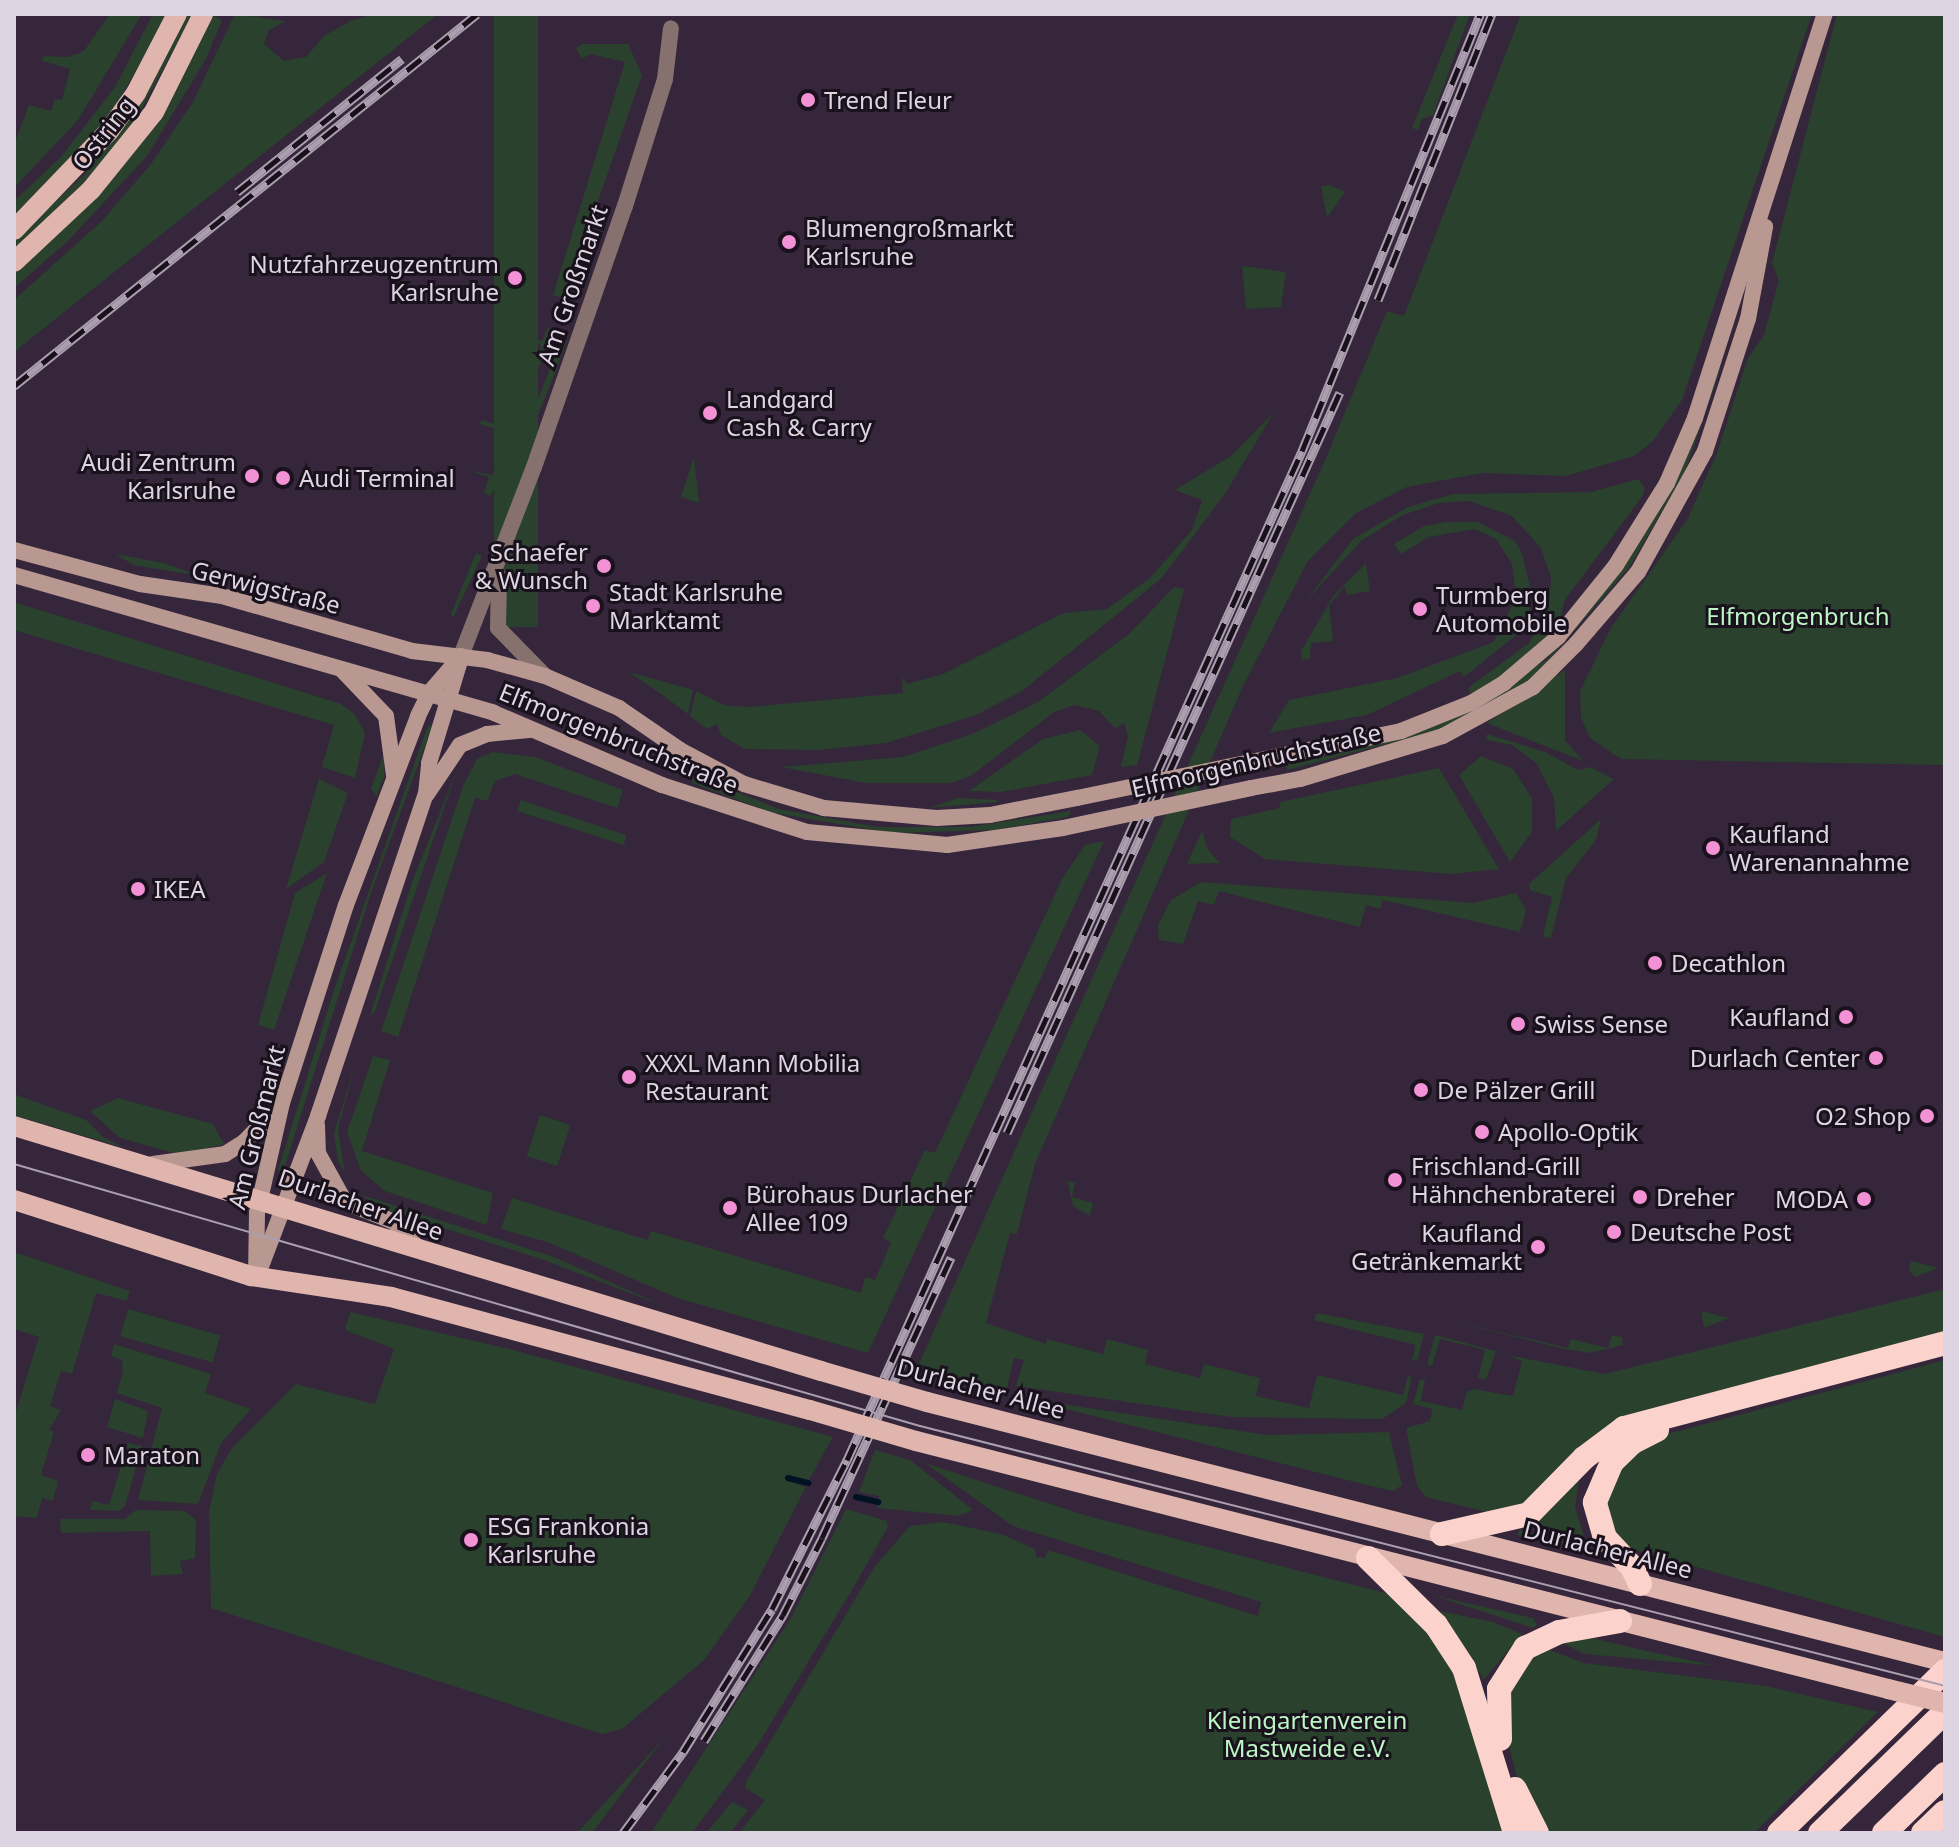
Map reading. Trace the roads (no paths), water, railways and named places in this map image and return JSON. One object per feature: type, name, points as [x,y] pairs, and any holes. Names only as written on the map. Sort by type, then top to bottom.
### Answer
[{"type":"highway","points":[[1442,1534],[1529,1514],[1584,1458],[1624,1428],[1945,1343]]},
{"type":"highway","points":[[1640,1584],[1632,1567],[1605,1538],[1595,1502],[1601,1478],[1633,1442],[1662,1428],[1945,1353]]},
{"type":"highway","points":[[1368,1558],[1436,1625],[1464,1668],[1515,1833]]},
{"type":"highway","points":[[1537,1833],[1519,1803],[1497,1729],[1496,1707],[1504,1674],[1525,1648],[1542,1637],[1620,1621]]},
{"type":"highway","points":[[1779,1833],[1945,1671]]},
{"type":"highway","points":[[1820,1833],[1945,1712]]},
{"type":"highway","points":[[1884,1833],[1945,1774]]},
{"type":"highway","points":[[1923,1833],[1945,1812]]},
{"type":"highway","points":[[1932,1833],[1945,1812]]},
{"type":"main road","name":"Ostring","points":[[14,230],[62,186],[109,131],[136,93],[177,14]]},
{"type":"main road","name":"Ostring","points":[[14,262],[91,190],[154,112],[203,14]]},
{"type":"main road","name":"Elfmorgenbruchstraße","points":[[461,656],[545,676],[619,708],[680,750],[744,784],[824,808],[937,818],[990,815],[1077,798],[1401,731],[1447,714],[1504,683],[1558,637],[1616,565],[1680,457],[1768,201],[1825,14]]},
{"type":"main road","name":"Elfmorgenbruchstraße","points":[[450,699],[743,814],[834,838],[947,845],[1063,828],[1300,779],[1443,736],[1533,687],[1576,644],[1638,572],[1705,451],[1748,319],[1768,201]]},
{"type":"main road","name":"Gerwigstraße","points":[[14,550],[140,584],[222,596],[412,651],[461,656]]},
{"type":"main road","points":[[14,575],[450,699]]},
{"type":"main road","name":"Am Großmarkt","points":[[256,1277],[260,1198],[282,1103],[376,818],[394,784],[429,693],[461,656]]},
{"type":"main road","name":"Am Großmarkt","points":[[256,1277],[318,1116],[426,794],[429,763],[461,656]]},
{"type":"main road","points":[[340,668],[386,716],[394,784]]},
{"type":"main road","points":[[426,794],[460,745],[487,734],[529,730]]},
{"type":"main road","points":[[147,1164],[217,1157],[244,1142],[282,1103]]},
{"type":"main road","points":[[318,1116],[318,1153],[345,1202],[394,1222],[423,1253]]},
{"type":"main road","name":"Durlacher Allee","points":[[14,1126],[260,1198],[423,1253],[927,1402],[1945,1662]]},
{"type":"main road","points":[[14,1200],[256,1277],[391,1297],[916,1441],[1945,1703]]},
{"type":"street","name":"Am Großmarkt","points":[[461,656],[502,554],[657,109],[671,28]]},
{"type":"street","name":"Am Großmarkt","points":[[502,554],[498,628],[545,676]]},
{"type":"waterway","points":[[788,1478],[808,1483]]},
{"type":"waterway","points":[[856,1497],[878,1502]]},
{"type":"tram line","points":[[14,1164],[920,1426],[1945,1686]]},
{"type":"railway","points":[[14,386],[477,14]]},
{"type":"railway","points":[[623,1833],[683,1752],[772,1609],[847,1460],[1302,451],[1480,14]]},
{"type":"railway","points":[[1378,300],[1492,14]]},
{"type":"railway","points":[[237,192],[402,59]]},
{"type":"railway","points":[[1007,1133],[1340,392]]},
{"type":"railway","points":[[704,1741],[783,1615],[822,1538],[951,1257]]},
{"type":"place","name":"Trend Fleur","points":[[808,100]]},
{"type":"place","name":"Blumengroßmarkt Karlsruhe","points":[[789,242]]},
{"type":"place","name":"Nutzfahrzeugzentrum Karlsruhe","points":[[515,278]]},
{"type":"place","name":"Landgard Cash & Carry","points":[[710,413]]},
{"type":"place","name":"Audi Zentrum Karlsruhe","points":[[252,476]]},
{"type":"place","name":"Audi Terminal","points":[[283,478]]},
{"type":"place","name":"Schaefer & Wunsch","points":[[604,566]]},
{"type":"place","name":"Stadt Karlsruhe Marktamt","points":[[593,606]]},
{"type":"place","name":"Turmberg Automobile","points":[[1420,609]]},
{"type":"place","name":"Kaufland Warenannahme","points":[[1713,848]]},
{"type":"place","name":"IKEA","points":[[138,889]]},
{"type":"place","name":"Decathlon","points":[[1655,963]]},
{"type":"place","name":"Kaufland","points":[[1846,1017]]},
{"type":"place","name":"Swiss Sense","points":[[1518,1024]]},
{"type":"place","name":"Durlach Center","points":[[1876,1058]]},
{"type":"place","name":"XXXL Mann Mobilia Restaurant","points":[[629,1077]]},
{"type":"place","name":"De Pälzer Grill","points":[[1421,1090]]},
{"type":"place","name":"O2 Shop","points":[[1927,1116]]},
{"type":"place","name":"Apollo-Optik","points":[[1482,1132]]},
{"type":"place","name":"Frischland-Grill Hähnchenbraterei","points":[[1395,1180]]},
{"type":"place","name":"Dreher","points":[[1640,1197]]},
{"type":"place","name":"MODA","points":[[1864,1199]]},
{"type":"place","name":"Bürohaus Durlacher Allee 109","points":[[730,1208]]},
{"type":"place","name":"Deutsche Post","points":[[1614,1232]]},
{"type":"place","name":"Kaufland Getränkemarkt","points":[[1538,1247]]},
{"type":"place","name":"Maraton","points":[[88,1455]]},
{"type":"place","name":"ESG Frankonia Karlsruhe","points":[[471,1540]]},
{"type":"park label","name":"Elfmorgenbruch","points":[[1798,616]]},
{"type":"park label","name":"Kleingartenverein Mastweide e.V.","points":[[1307,1734]]}]
